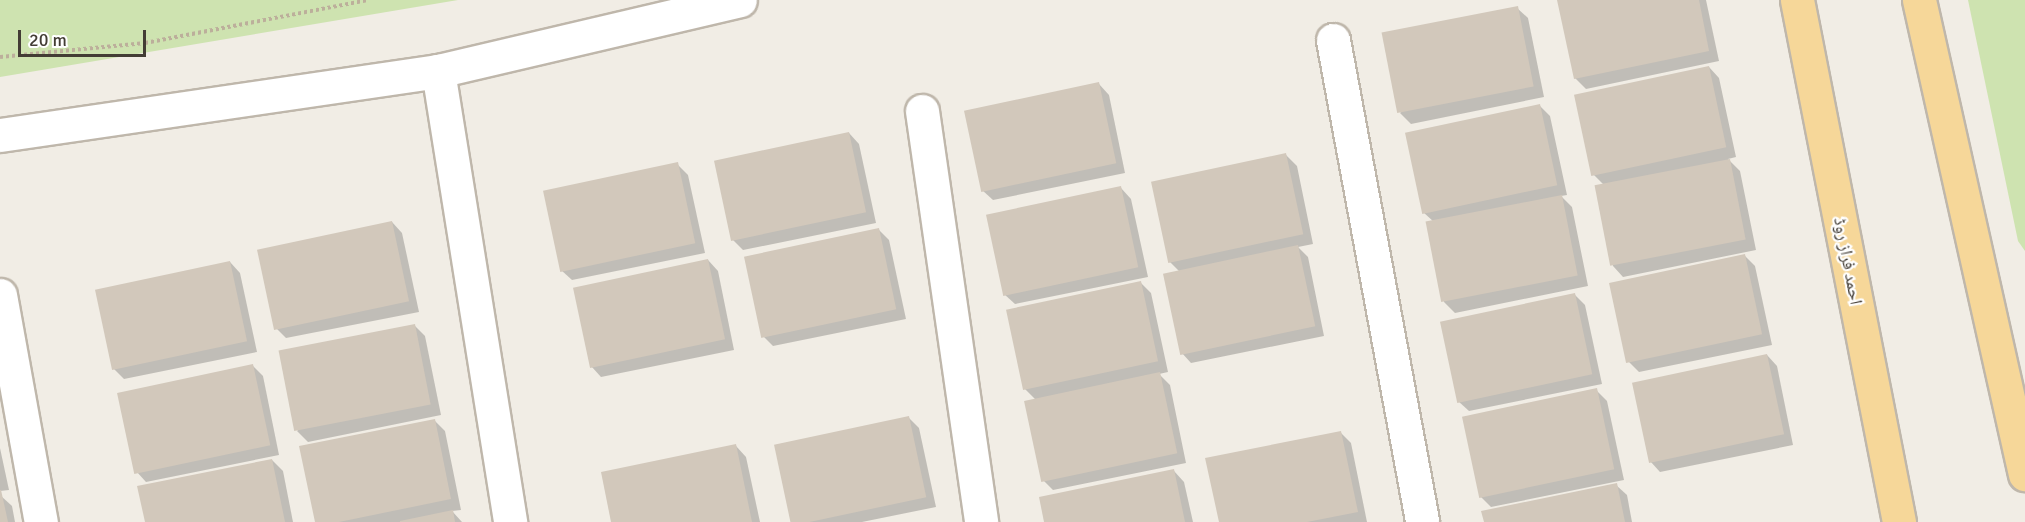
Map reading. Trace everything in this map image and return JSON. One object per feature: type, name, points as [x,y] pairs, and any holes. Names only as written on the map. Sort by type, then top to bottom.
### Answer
[{"type":"main road","name":"احمد فراز روڈ","points":[[1797,0],[1899,522]]},
{"type":"main road","points":[[1919,0],[2025,474]]},
{"type":"street","points":[[0,135],[438,71],[740,0]]},
{"type":"street","points":[[1333,40],[1422,522]]},
{"type":"street","points":[[438,71],[510,522]]},
{"type":"street","points":[[922,111],[981,522]]},
{"type":"street","points":[[0,295],[41,522]]},
{"type":"path","points":[[0,57],[146,43],[368,0]]},
{"type":"green space","points":[[0,0],[458,0],[0,77]]},
{"type":"green space","points":[[1968,0],[2025,0],[2025,251],[2018,241]]},
{"type":"building","points":[[1557,0],[1699,0],[1709,51],[1574,79]]},
{"type":"building","points":[[1518,6],[1534,86],[1397,113],[1382,33]]},
{"type":"building","points":[[1709,66],[1726,147],[1591,176],[1574,95]]},
{"type":"building","points":[[1099,82],[1116,163],[981,192],[964,111]]},
{"type":"building","points":[[1540,104],[1557,185],[1422,214],[1405,133]]},
{"type":"building","points":[[849,132],[866,212],[731,241],[714,161]]},
{"type":"building","points":[[1286,153],[1303,234],[1168,263],[1151,182]]},
{"type":"building","points":[[1730,159],[1746,239],[1610,266],[1595,185]]},
{"type":"building","points":[[678,162],[695,243],[560,272],[543,191]]},
{"type":"building","points":[[1121,186],[1138,267],[1003,296],[986,215]]},
{"type":"building","points":[[1562,195],[1578,275],[1441,302],[1426,222]]},
{"type":"building","points":[[392,221],[409,301],[274,330],[257,250]]},
{"type":"building","points":[[879,228],[896,309],[761,338],[744,257]]},
{"type":"building","points":[[1298,245],[1315,326],[1180,355],[1163,274]]},
{"type":"building","points":[[1745,254],[1762,334],[1626,363],[1609,283]]},
{"type":"building","points":[[708,259],[725,339],[590,368],[573,288]]},
{"type":"building","points":[[230,261],[247,341],[112,370],[95,290]]},
{"type":"building","points":[[1141,281],[1158,361],[1023,390],[1006,310]]},
{"type":"building","points":[[1575,293],[1592,374],[1457,403],[1440,322]]},
{"type":"building","points":[[415,324],[431,404],[294,431],[279,351]]},
{"type":"building","points":[[1767,354],[1784,434],[1649,463],[1632,383]]},
{"type":"building","points":[[253,364],[270,445],[134,474],[117,393]]},
{"type":"building","points":[[1160,372],[1177,453],[1041,482],[1024,401]]},
{"type":"building","points":[[1597,388],[1614,469],[1479,498],[1462,417]]},
{"type":"building","points":[[909,416],[926,497],[810,522],[790,522],[774,445]]},
{"type":"building","points":[[435,419],[451,499],[339,522],[315,522],[299,446]]},
{"type":"building","points":[[1341,431],[1358,512],[1307,522],[1219,522],[1205,458]]},
{"type":"building","points":[[736,444],[752,522],[611,522],[601,472]]},
{"type":"building","points":[[272,459],[285,522],[145,522],[137,486]]},
{"type":"building","points":[[1174,469],[1185,522],[1044,522],[1039,497]]},
{"type":"building","points":[[1617,483],[1625,522],[1484,522],[1481,511]]},
{"type":"building","points":[[1,490],[8,522],[0,522]]},
{"type":"building","points":[[453,510],[455,522],[400,522],[400,521]]}]
